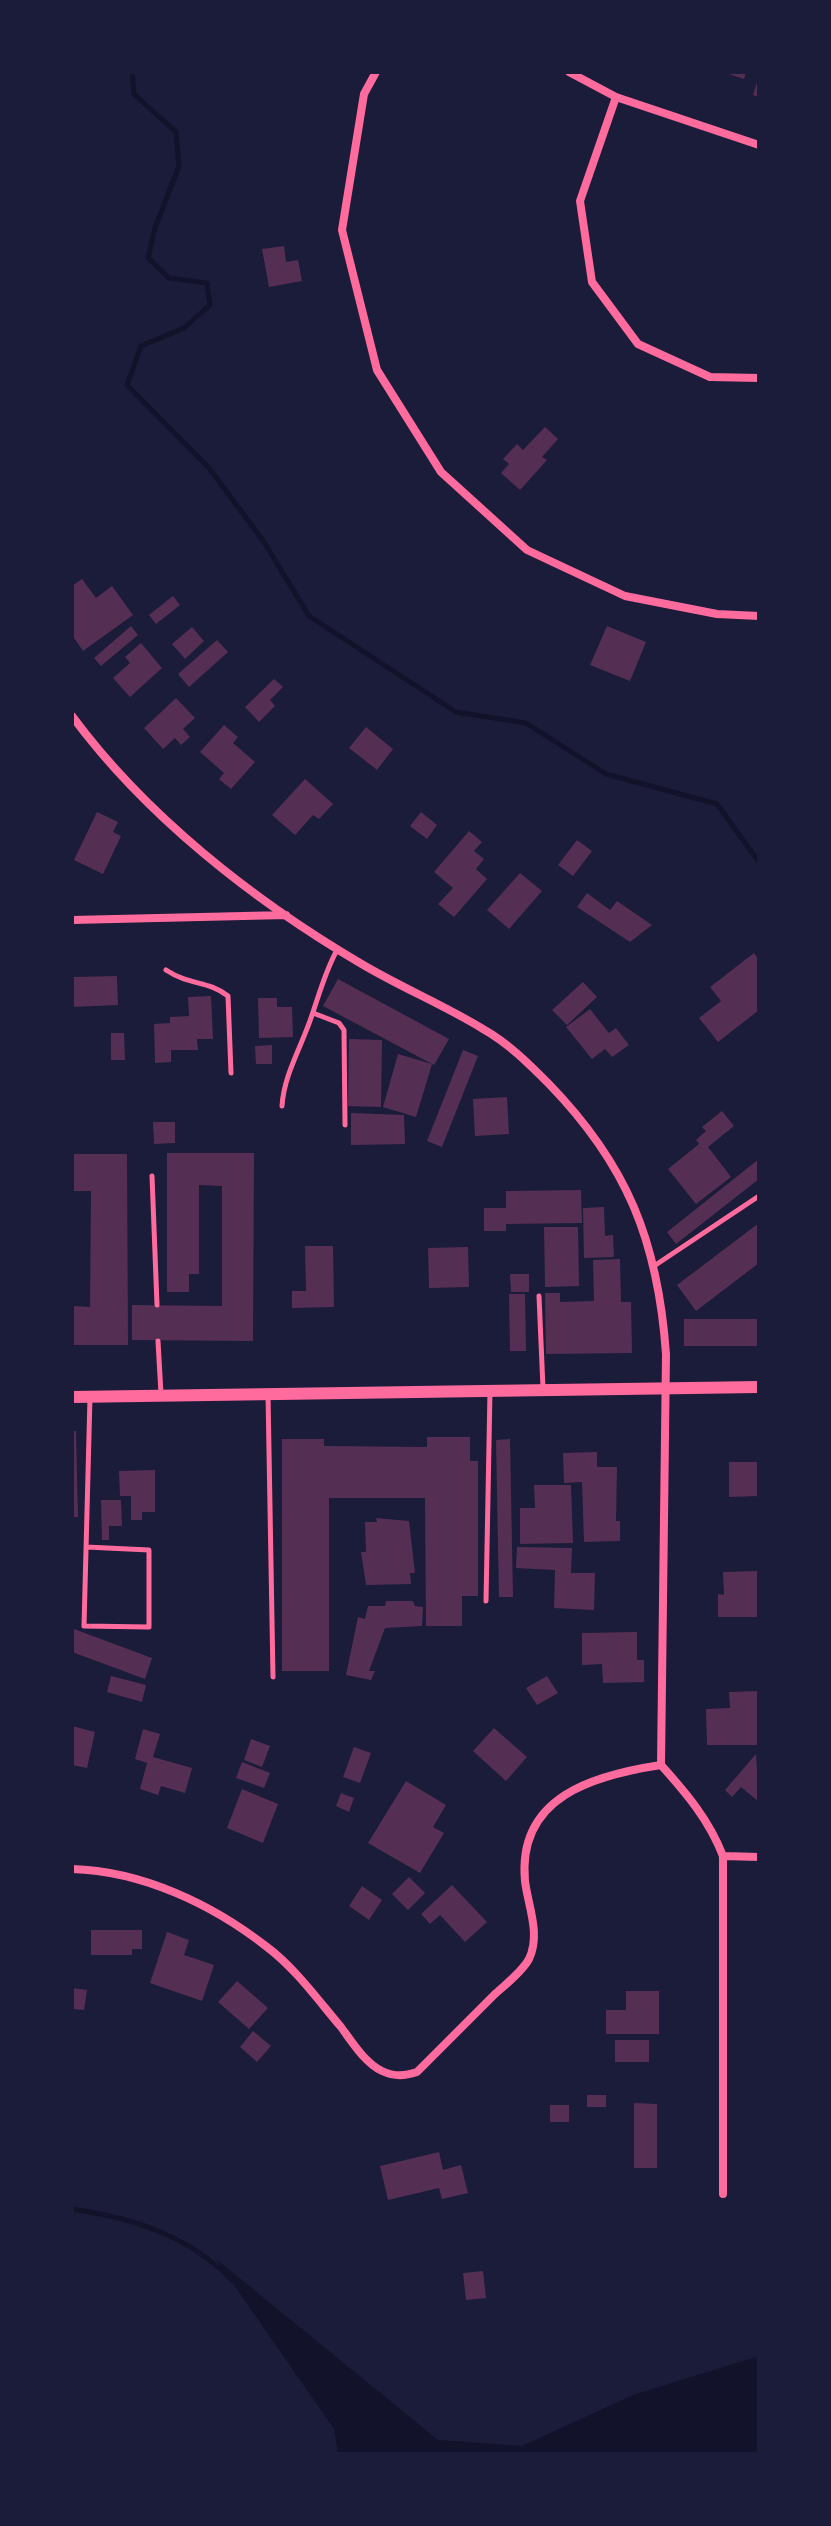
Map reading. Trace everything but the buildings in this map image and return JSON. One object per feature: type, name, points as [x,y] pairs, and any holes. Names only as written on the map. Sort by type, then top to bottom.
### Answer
[{"type":"street","points":[[376,72],[364,94],[342,230],[377,370],[441,472],[527,550],[625,596],[717,614],[759,616]]},
{"type":"street","points":[[569,72],[616,97],[759,145]]},
{"type":"street","points":[[616,97],[580,201],[592,282],[638,344],[710,377],[759,378]]},
{"type":"street","points":[[72,716],[134,786],[185,837],[286,915],[337,949],[485,1029],[519,1054],[601,1142],[629,1191],[653,1266],[662,1309],[667,1387],[661,1765],[690,1797],[713,1832],[723,1856],[723,2194]]},
{"type":"street","points":[[72,920],[286,915]]},
{"type":"street","points":[[72,1397],[759,1387]]},
{"type":"street","points":[[72,1869],[172,1891],[232,1922],[270,1949],[310,1989],[363,2055],[381,2071],[400,2077],[417,2072],[529,1959],[532,1915],[525,1879],[533,1831],[543,1815],[580,1785],[617,1772],[661,1765]]},
{"type":"street","points":[[723,1856],[759,1857]]},
{"type":"lane","points":[[282,1106],[286,1080],[313,1013],[320,983],[337,949]]},
{"type":"lane","points":[[166,970],[185,983],[216,986],[228,996],[231,1073]]},
{"type":"lane","points":[[313,1013],[339,1023],[344,1030],[345,1125]]},
{"type":"lane","points":[[152,1176],[157,1305]]},
{"type":"lane","points":[[653,1266],[759,1196]]},
{"type":"lane","points":[[539,1296],[543,1389]]},
{"type":"lane","points":[[158,1341],[161,1395]]},
{"type":"lane","points":[[486,1601],[490,1390]]},
{"type":"lane","points":[[268,1393],[273,1677]]},
{"type":"lane","points":[[86,1547],[149,1550],[149,1627],[84,1626],[86,1547],[90,1396]]},
{"type":"shaded area","points":[[216,2259],[438,2440],[522,2446],[633,2395],[759,2356],[759,2454],[338,2454],[334,2429]]},
{"type":"waterway","points":[[132,72],[134,94],[176,132],[179,166],[155,228],[148,258],[169,278],[207,283],[210,305],[184,328],[141,346],[127,385],[209,468],[264,542],[309,616],[456,712],[526,723],[606,774],[717,804],[759,862]]},
{"type":"waterway","points":[[72,2209],[158,2231],[197,2251],[232,2280]]}]
